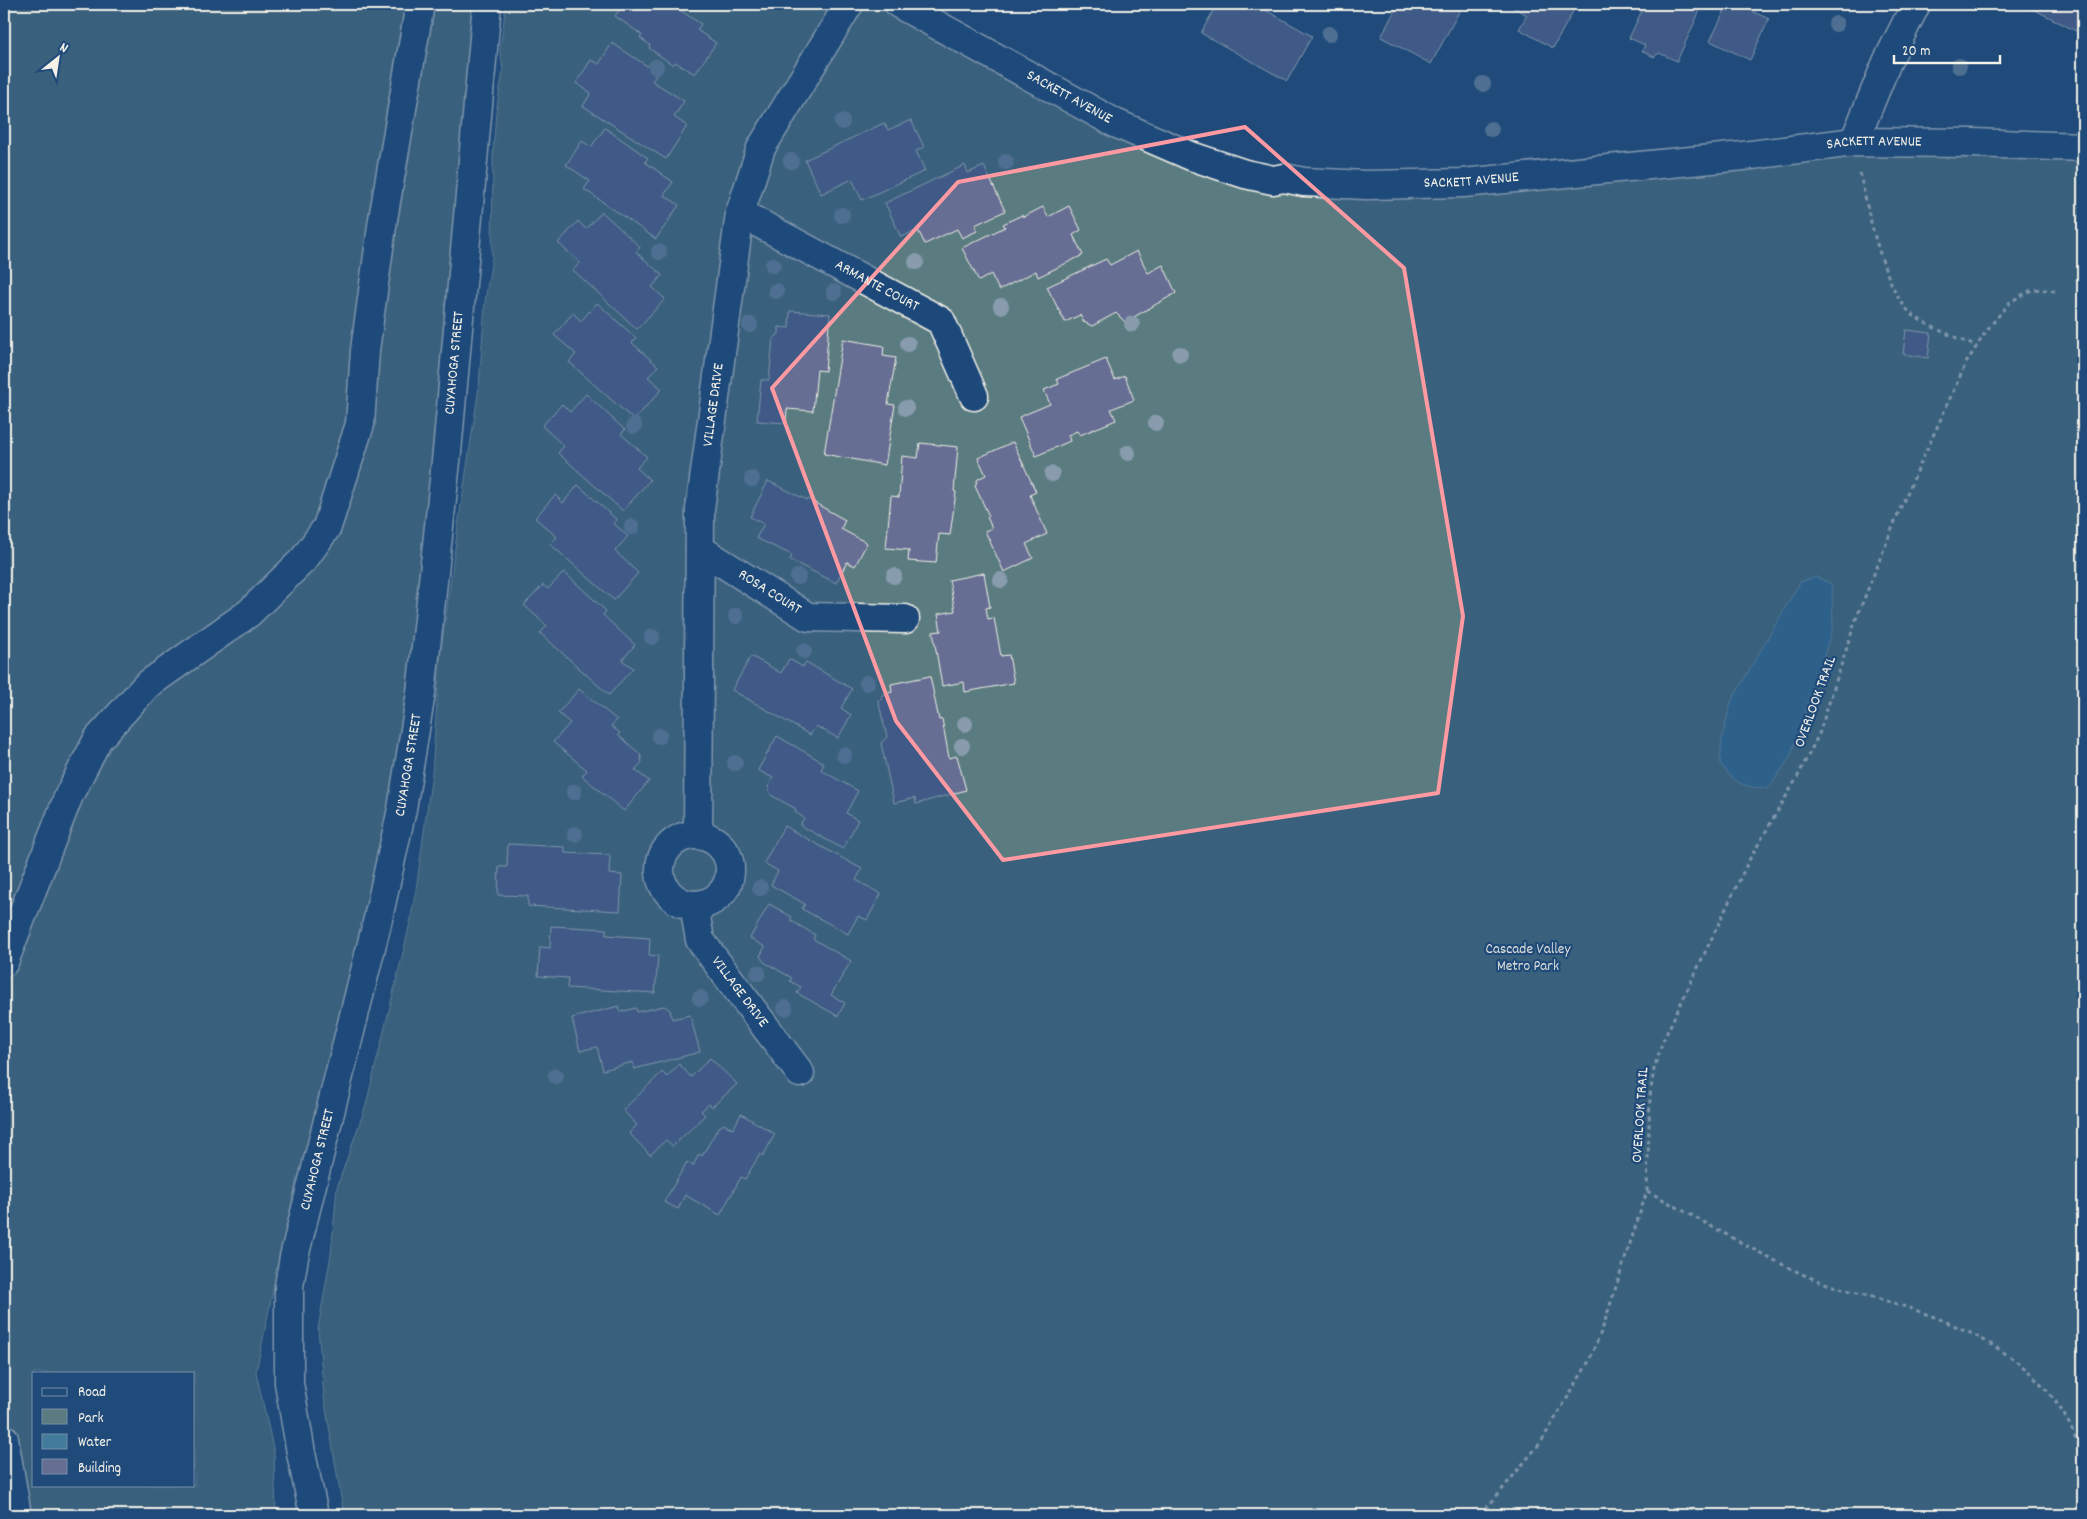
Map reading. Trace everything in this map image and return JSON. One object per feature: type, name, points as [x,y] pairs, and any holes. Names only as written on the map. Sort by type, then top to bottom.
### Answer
[{"type":"street","points":[[4,962],[69,795],[98,739],[147,685],[249,613],[304,559],[327,527],[360,424],[366,350],[382,219],[420,4]]},
{"type":"street","name":"CUYAHOGA STREET","points":[[314,1515],[301,1453],[290,1383],[289,1286],[294,1257],[381,904],[402,809],[421,693],[447,452],[487,4]]},
{"type":"street","name":"VILLAGE DRIVE","points":[[698,835],[700,509],[740,213],[761,148],[849,4]]},
{"type":"street","name":"SACKETT AVENUE","points":[[899,4],[1115,122],[1191,156],[1245,174],[1273,180],[1284,178],[1304,182],[1366,186],[1463,183],[1743,156],[1854,142],[1973,143],[2083,147]]},
{"type":"street","points":[[1854,142],[1887,62],[1916,4]]},
{"type":"street","name":"ARMANTE COURT","points":[[740,213],[941,320],[974,396]]},
{"type":"street","name":"ROSA COURT","points":[[700,549],[808,617],[905,620]]},
{"type":"street","points":[[698,835],[710,838],[720,845],[726,854],[730,866],[729,878],[725,889],[706,903],[694,905],[682,903],[672,897],[665,889],[660,878],[660,868],[662,857],[668,847],[676,840],[686,836],[698,835]]},
{"type":"street","name":"VILLAGE DRIVE","points":[[694,905],[700,940],[800,1073]]},
{"type":"street","points":[[4,1439],[17,1515]]},
{"type":"path","points":[[1854,142],[1872,224],[1895,293],[1913,315],[1977,347]]},
{"type":"path","name":"OVERLOOK TRAIL","points":[[1481,1515],[1541,1442],[1588,1363],[1609,1308],[1647,1190],[1650,1096],[1654,1069],[1662,1043],[1748,862],[1798,776],[1819,734],[1856,619],[1900,509],[1966,363],[1987,330],[2010,302],[2033,289],[2055,291]]},
{"type":"path","points":[[1647,1190],[1801,1273],[1852,1292],[1912,1309],[1954,1325],[1997,1347],[2032,1376],[2050,1394],[2066,1417],[2078,1444],[2083,1468]]},
{"type":"highlighted area","points":[[1245,127],[1404,268],[1463,616],[1438,793],[1003,860],[896,721],[772,388],[958,182]]},
{"type":"green space","points":[[4,4],[486,4],[421,693],[403,712],[410,762],[313,1178],[297,1177],[256,1372],[274,1452],[276,1515],[4,1515]]},
{"type":"green space","name":"Cascade Valley Metro Park","points":[[506,4],[899,4],[1115,123],[1304,182],[1854,142],[2083,147],[2083,1515],[344,1515],[324,1397],[318,1329],[331,1254],[337,1187],[366,1105],[408,932],[416,890],[432,773],[440,658],[479,387],[485,302],[492,258],[493,154],[496,112],[503,71],[500,50]]},
{"type":"water","points":[[1816,577],[1832,584],[1833,628],[1790,757],[1769,788],[1746,786],[1730,776],[1720,763],[1722,737],[1731,702],[1800,582]]},
{"type":"building","points":[[624,4],[677,4],[675,7],[701,24],[697,30],[716,43],[695,74],[675,62],[673,65],[649,48],[650,45],[640,38],[642,35],[615,16]]},
{"type":"building","points":[[1217,4],[1255,4],[1312,36],[1287,81],[1201,33]]},
{"type":"building","points":[[1398,4],[1448,4],[1460,10],[1431,64],[1381,37]]},
{"type":"building","points":[[1510,4],[1577,4],[1553,48],[1519,29],[1527,15]]},
{"type":"building","points":[[1645,4],[1703,4],[1677,61],[1659,53],[1654,57],[1642,51],[1645,45],[1629,38]]},
{"type":"building","points":[[1728,4],[1736,4],[1769,19],[1750,60],[1710,41]]},
{"type":"building","points":[[2028,4],[2083,4],[2083,27],[2080,33],[2027,6]]},
{"type":"building","points":[[612,43],[658,73],[652,81],[684,101],[674,117],[687,126],[666,159],[583,106],[591,93],[576,83],[591,60],[599,64]]},
{"type":"building","points":[[911,120],[924,147],[916,151],[925,171],[862,200],[852,179],[821,194],[805,160],[884,123],[888,130]]},
{"type":"building","points":[[605,128],[648,158],[645,162],[673,182],[664,195],[679,205],[656,239],[584,189],[590,181],[566,165],[582,141],[591,147]]},
{"type":"building","points":[[965,165],[968,173],[984,166],[1005,211],[975,225],[977,231],[962,238],[957,229],[925,244],[918,230],[901,237],[885,203]]},
{"type":"building","points":[[1069,206],[1081,230],[1073,235],[1083,255],[1038,277],[1036,271],[999,290],[991,274],[979,281],[962,248],[1005,227],[1003,224],[1022,215],[1023,217],[1043,207],[1048,217]]},
{"type":"building","points":[[602,212],[640,247],[636,252],[662,275],[652,287],[665,299],[637,329],[573,270],[580,263],[558,243],[578,221],[586,229]]},
{"type":"building","points":[[1137,251],[1148,273],[1163,265],[1176,293],[1125,322],[1116,313],[1092,326],[1084,322],[1080,315],[1065,322],[1047,287],[1106,259],[1110,265]]},
{"type":"building","points":[[597,303],[636,338],[632,343],[658,366],[648,377],[662,389],[634,420],[569,362],[576,354],[554,335],[573,313],[581,321]]},
{"type":"building","points":[[790,311],[830,314],[825,371],[817,370],[813,411],[787,409],[786,423],[757,421],[761,380],[769,380],[773,339],[779,334],[779,327],[789,328]]},
{"type":"building","points":[[1906,330],[1931,333],[1928,358],[1903,354]]},
{"type":"building","points":[[843,339],[884,346],[883,356],[896,358],[888,404],[895,405],[885,465],[824,454]]},
{"type":"building","points":[[1106,359],[1115,380],[1125,376],[1134,400],[1111,409],[1116,420],[1080,435],[1077,431],[1068,435],[1070,441],[1036,456],[1019,417],[1050,404],[1044,390],[1059,384],[1057,379]]},
{"type":"building","points":[[586,394],[625,430],[621,434],[647,457],[637,468],[650,480],[623,511],[558,453],[564,446],[542,426],[562,404],[570,412]]},
{"type":"building","points":[[1013,442],[1036,492],[1030,495],[1047,534],[1026,544],[1033,558],[1004,572],[985,531],[992,528],[987,517],[989,516],[975,486],[978,479],[986,475],[978,458]]},
{"type":"building","points":[[920,443],[958,447],[954,491],[956,492],[950,535],[939,534],[936,563],[908,561],[909,550],[886,548],[891,496],[899,497],[902,456],[918,458]]},
{"type":"building","points":[[768,481],[808,499],[845,520],[841,529],[867,543],[855,566],[847,562],[836,583],[790,560],[792,555],[756,538],[764,524],[750,517]]},
{"type":"building","points":[[578,485],[617,520],[613,523],[628,536],[615,551],[638,573],[614,600],[550,544],[557,537],[535,518],[555,495],[563,503]]},
{"type":"building","points":[[564,572],[606,611],[603,615],[635,645],[622,660],[633,668],[609,695],[540,633],[547,626],[524,605],[543,585],[548,589]]},
{"type":"building","points":[[984,573],[990,607],[986,608],[988,619],[994,618],[1001,656],[1009,655],[1014,683],[965,692],[964,682],[942,686],[933,632],[941,631],[938,614],[955,611],[949,580]]},
{"type":"building","points":[[751,656],[781,673],[789,659],[803,667],[806,662],[852,689],[841,708],[851,715],[838,738],[816,726],[810,735],[732,690]]},
{"type":"building","points":[[930,676],[939,720],[942,719],[949,758],[957,756],[966,790],[916,804],[915,798],[894,803],[881,743],[887,737],[878,700],[882,699],[882,695],[892,692],[891,684]]},
{"type":"building","points":[[579,689],[617,720],[611,726],[620,733],[618,735],[640,754],[642,762],[635,770],[649,781],[624,811],[582,776],[587,770],[553,742],[570,723],[558,713]]},
{"type":"building","points":[[777,736],[824,763],[821,770],[858,791],[846,813],[858,820],[843,849],[800,825],[804,818],[795,812],[796,809],[771,795],[768,787],[773,778],[758,770]]},
{"type":"building","points":[[784,826],[862,869],[856,880],[881,894],[867,920],[858,916],[848,934],[802,909],[805,904],[771,885],[778,871],[764,863]]},
{"type":"building","points":[[508,844],[565,847],[565,853],[610,855],[609,874],[622,875],[620,911],[528,906],[528,896],[498,895],[499,867],[507,867]]},
{"type":"building","points":[[769,904],[792,917],[790,920],[815,935],[813,939],[851,961],[831,995],[845,1003],[838,1016],[797,993],[801,987],[790,981],[792,978],[764,962],[760,956],[765,947],[750,938]]},
{"type":"building","points":[[551,926],[606,929],[606,935],[650,938],[649,955],[658,956],[655,993],[567,988],[568,978],[538,976],[540,947],[550,948]]},
{"type":"building","points":[[619,1006],[620,1012],[636,1008],[637,1012],[664,1006],[670,1010],[672,1019],[690,1015],[700,1052],[634,1069],[633,1062],[603,1070],[597,1047],[580,1051],[572,1018]]},
{"type":"building","points":[[710,1058],[737,1084],[712,1107],[709,1104],[701,1111],[705,1115],[673,1146],[666,1140],[650,1155],[629,1133],[637,1125],[623,1110],[662,1072],[667,1077],[679,1064],[691,1077]]},
{"type":"building","points":[[741,1114],[775,1134],[763,1156],[760,1154],[745,1179],[741,1177],[720,1215],[685,1195],[678,1209],[664,1202],[687,1162],[693,1166],[699,1154],[702,1156],[718,1128],[724,1124],[733,1129]]}]
